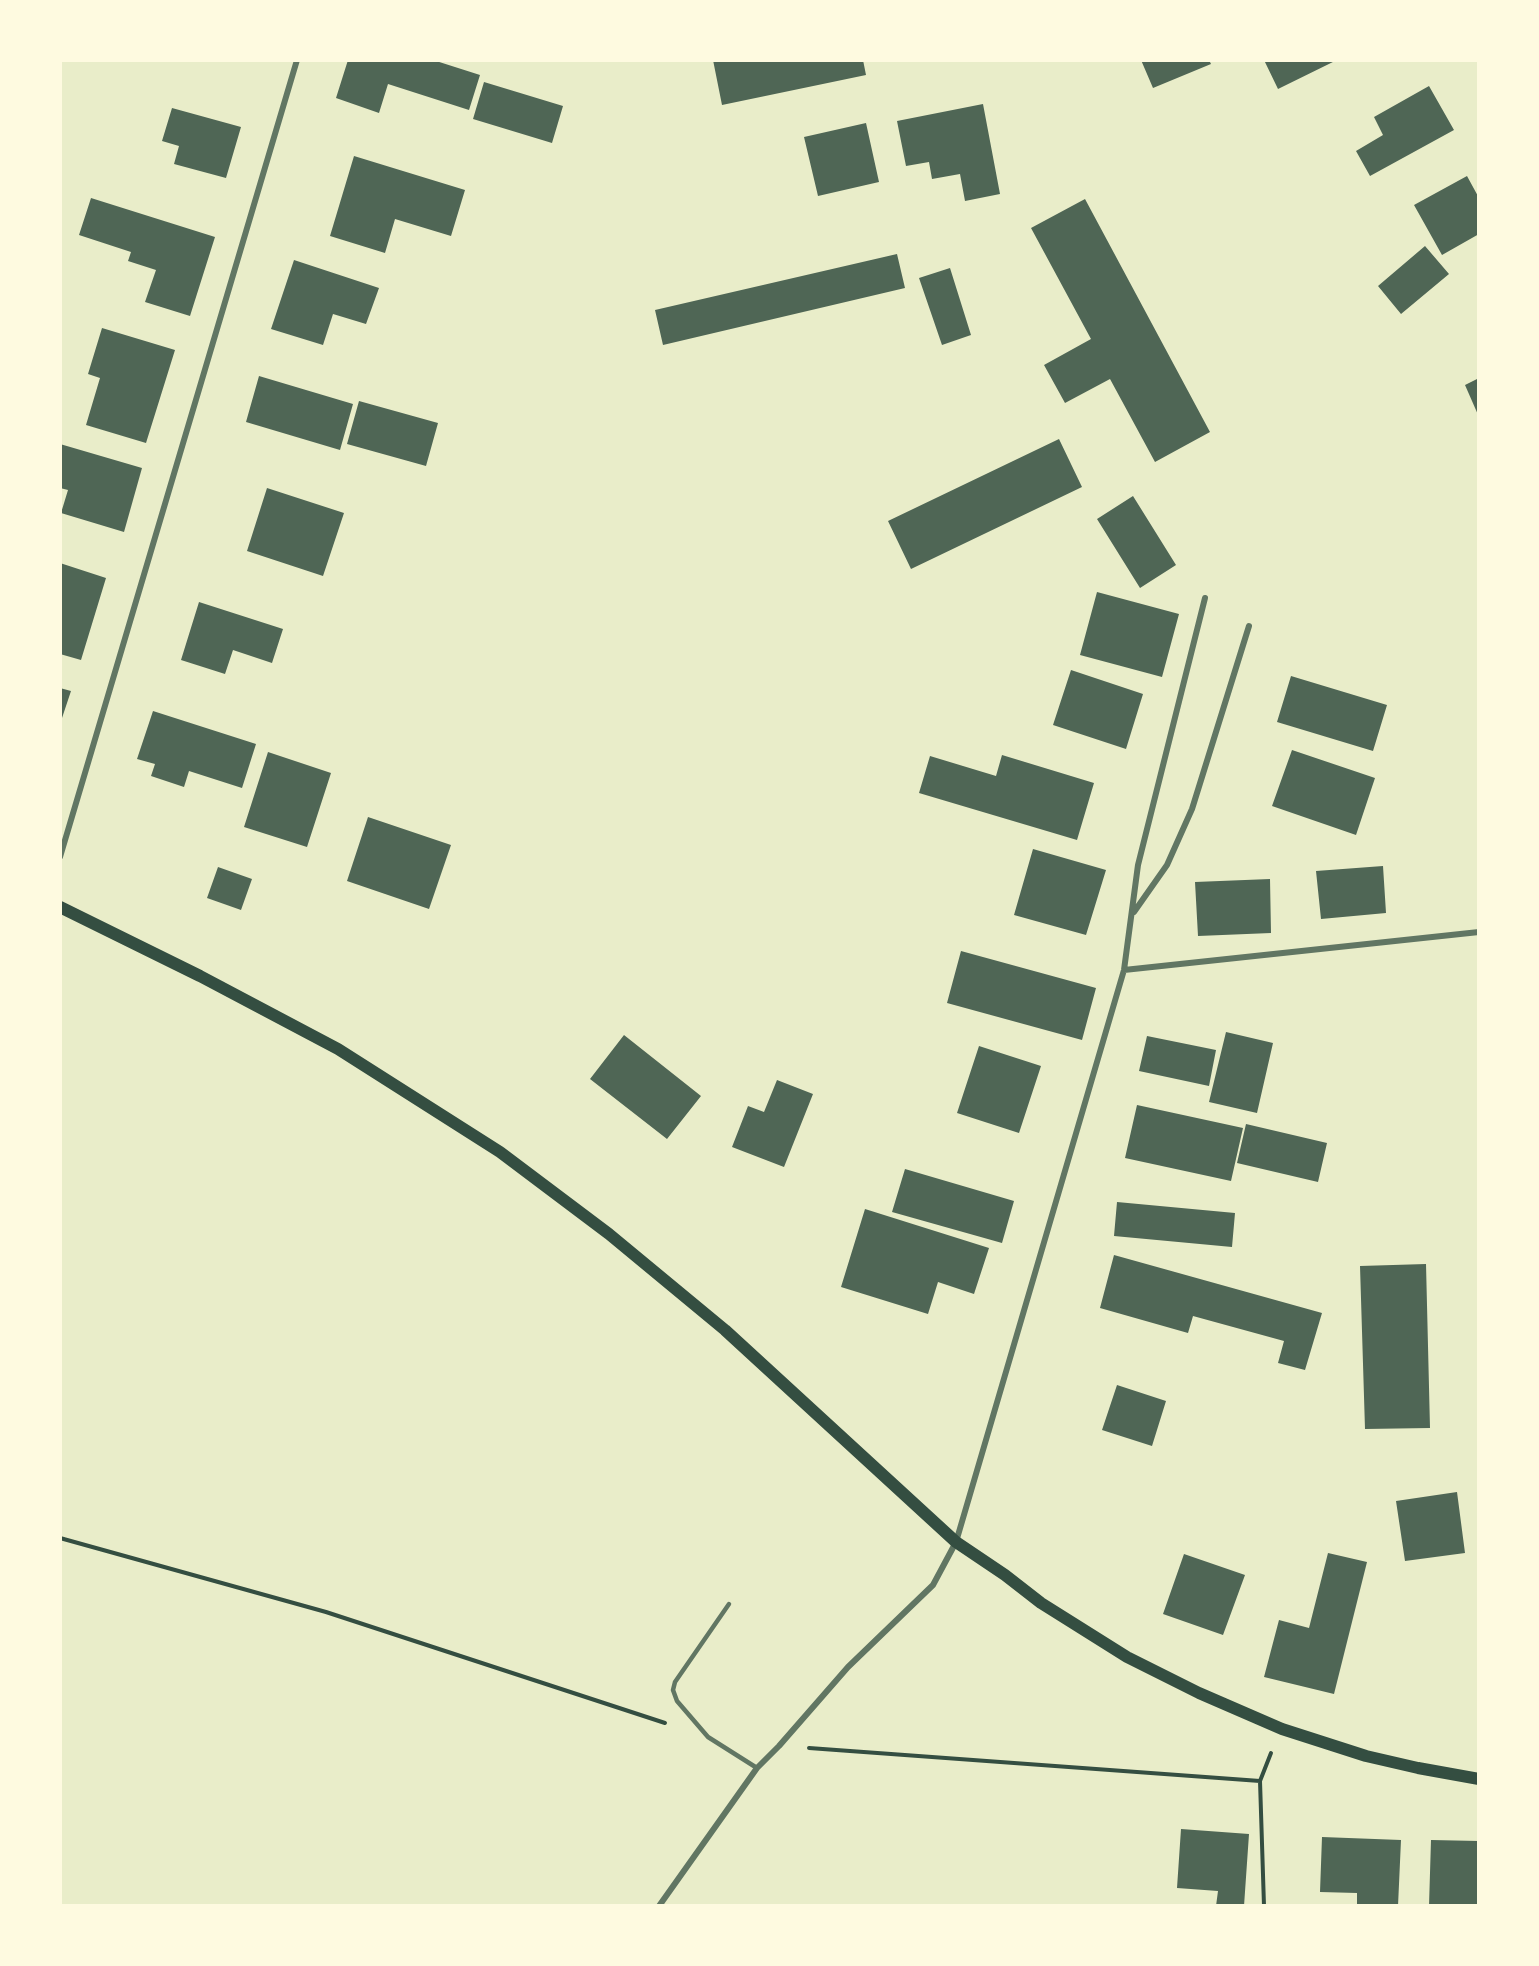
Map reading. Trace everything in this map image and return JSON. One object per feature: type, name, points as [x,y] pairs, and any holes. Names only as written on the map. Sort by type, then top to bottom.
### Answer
[{"type":"main road","points":[[60,907],[200,976],[338,1049],[500,1152],[609,1234],[725,1330],[956,1542],[1041,1603],[1127,1657],[1199,1693],[1282,1729],[1366,1756],[1479,1779]]},
{"type":"street","points":[[60,857],[297,60]]},
{"type":"street","points":[[659,1906],[757,1768],[848,1667],[933,1585],[956,1542],[1125,970],[1138,865],[1205,598]]},
{"type":"street","points":[[1132,915],[1167,865],[1192,809],[1249,626]]},
{"type":"street","points":[[1125,970],[1479,932]]},
{"type":"lane","points":[[729,1604],[675,1682],[673,1690],[677,1701],[708,1737],[757,1768]]},
{"type":"path","points":[[60,1538],[326,1612],[708,1737]]},
{"type":"path","points":[[1264,1906],[1260,1781],[1282,1729]]},
{"type":"path","points":[[779,1746],[1260,1781]]},
{"type":"building","points":[[348,60],[433,60],[480,75],[469,110],[388,84],[379,113],[336,98]]},
{"type":"building","points":[[713,60],[863,60],[866,75],[722,105]]},
{"type":"building","points":[[1141,60],[1209,60],[1211,64],[1153,88]]},
{"type":"building","points":[[1264,60],[1337,60],[1278,89]]},
{"type":"building","points":[[484,82],[563,106],[552,143],[473,119]]},
{"type":"building","points":[[1429,86],[1454,130],[1370,176],[1356,151],[1383,135],[1374,117]]},
{"type":"building","points":[[983,104],[1000,194],[965,201],[960,174],[932,179],[929,162],[906,166],[897,121]]},
{"type":"building","points":[[172,108],[241,127],[226,178],[174,164],[179,146],[162,141]]},
{"type":"building","points":[[866,123],[879,182],[818,196],[804,137]]},
{"type":"building","points":[[354,156],[465,190],[451,236],[395,219],[385,253],[330,236]]},
{"type":"building","points":[[1467,176],[1479,198],[1479,234],[1442,255],[1414,205]]},
{"type":"building","points":[[91,198],[215,237],[190,316],[145,302],[156,270],[128,261],[131,252],[79,235]]},
{"type":"building","points":[[1085,199],[1210,432],[1155,462],[1110,379],[1065,403],[1044,365],[1091,339],[1031,228]]},
{"type":"building","points":[[1425,246],[1449,274],[1401,314],[1378,286]]},
{"type":"building","points":[[897,254],[905,288],[663,345],[655,310]]},
{"type":"building","points":[[294,260],[379,288],[366,324],[333,314],[323,345],[271,329]]},
{"type":"building","points":[[950,268],[971,335],[942,345],[919,278]]},
{"type":"building","points":[[102,328],[175,350],[146,443],[86,425],[100,378],[88,374]]},
{"type":"building","points":[[259,376],[353,404],[340,450],[246,422]]},
{"type":"building","points":[[1479,378],[1479,417],[1465,385]]},
{"type":"building","points":[[359,401],[438,423],[426,466],[347,444]]},
{"type":"building","points":[[1059,439],[1082,487],[911,569],[888,521]]},
{"type":"building","points":[[60,444],[142,468],[124,532],[61,513],[68,490],[60,488]]},
{"type":"building","points":[[267,488],[344,513],[323,576],[247,551]]},
{"type":"building","points":[[1133,496],[1176,565],[1140,588],[1097,519]]},
{"type":"building","points":[[60,563],[106,578],[81,660],[60,654]]},
{"type":"building","points":[[1097,592],[1179,614],[1162,677],[1080,655]]},
{"type":"building","points":[[199,602],[283,629],[272,663],[233,650],[225,674],[181,660]]},
{"type":"building","points":[[1071,670],[1143,694],[1126,749],[1053,725]]},
{"type":"building","points":[[1291,676],[1387,705],[1373,751],[1277,722]]},
{"type":"building","points":[[60,688],[71,691],[60,724]]},
{"type":"building","points":[[153,711],[256,744],[242,788],[189,771],[184,787],[151,776],[155,764],[137,759]]},
{"type":"building","points":[[1292,750],[1375,778],[1356,835],[1272,806]]},
{"type":"building","points":[[268,752],[331,773],[307,847],[244,827]]},
{"type":"building","points":[[1002,755],[1094,783],[1077,840],[919,793],[930,756],[996,776]]},
{"type":"building","points":[[368,817],[451,845],[429,909],[347,881]]},
{"type":"building","points":[[1033,849],[1106,870],[1086,935],[1014,915]]},
{"type":"building","points":[[1383,866],[1386,913],[1321,919],[1316,871]]},
{"type":"building","points":[[218,867],[252,879],[241,910],[207,898]]},
{"type":"building","points":[[1270,879],[1271,933],[1198,936],[1195,882]]},
{"type":"building","points":[[961,951],[1096,988],[1082,1040],[947,1003]]},
{"type":"building","points":[[1226,1032],[1273,1043],[1257,1113],[1209,1102]]},
{"type":"building","points":[[624,1035],[701,1096],[667,1139],[590,1079]]},
{"type":"building","points":[[1147,1036],[1216,1050],[1209,1086],[1139,1071]]},
{"type":"building","points":[[979,1046],[1041,1066],[1019,1133],[957,1113]]},
{"type":"building","points":[[777,1080],[813,1094],[784,1167],[732,1147],[748,1106],[764,1112]]},
{"type":"building","points":[[1137,1105],[1243,1128],[1231,1181],[1125,1158]]},
{"type":"building","points":[[1246,1124],[1327,1143],[1318,1182],[1237,1163]]},
{"type":"building","points":[[905,1169],[1014,1201],[1002,1243],[892,1212]]},
{"type":"building","points":[[1117,1202],[1235,1213],[1232,1247],[1114,1236]]},
{"type":"building","points":[[865,1209],[989,1248],[974,1294],[938,1282],[928,1314],[841,1287]]},
{"type":"building","points":[[1114,1255],[1322,1313],[1305,1370],[1278,1363],[1284,1341],[1193,1316],[1188,1333],[1100,1308]]},
{"type":"building","points":[[1426,1264],[1430,1428],[1365,1429],[1360,1266]]},
{"type":"building","points":[[1117,1385],[1166,1401],[1152,1446],[1102,1430]]},
{"type":"building","points":[[1457,1492],[1465,1553],[1405,1561],[1396,1501]]},
{"type":"building","points":[[1328,1553],[1367,1562],[1334,1694],[1264,1677],[1279,1620],[1309,1628]]},
{"type":"building","points":[[1184,1554],[1245,1575],[1223,1635],[1163,1614]]},
{"type":"building","points":[[1181,1829],[1249,1834],[1244,1906],[1216,1906],[1218,1891],[1177,1888]]},
{"type":"building","points":[[1322,1837],[1401,1840],[1398,1906],[1357,1906],[1357,1893],[1320,1892]]},
{"type":"building","points":[[1431,1840],[1479,1841],[1479,1906],[1429,1906]]}]
